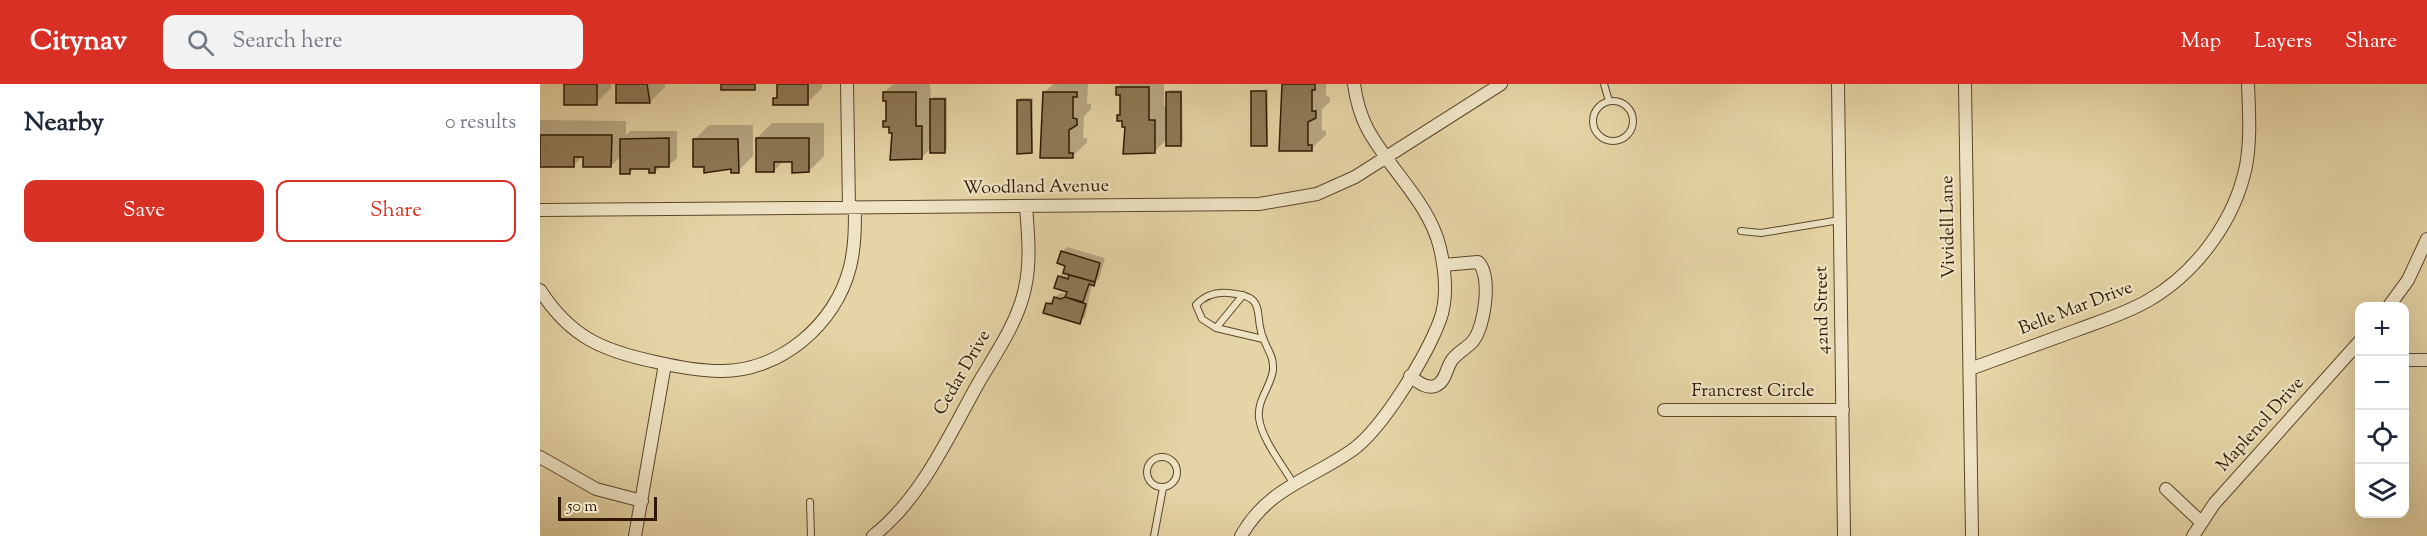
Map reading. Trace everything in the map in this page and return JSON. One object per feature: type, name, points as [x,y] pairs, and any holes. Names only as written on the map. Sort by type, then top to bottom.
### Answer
[{"type":"street","points":[[540,290],[562,320],[584,338],[609,351],[691,370],[722,372],[751,367],[778,356],[803,340],[824,319],[840,295],[850,267],[852,207],[847,84]]},
{"type":"street","points":[[1241,536],[1267,501],[1361,442],[1378,425],[1410,376],[1441,319],[1445,290],[1440,246],[1429,219],[1367,128],[1354,84]]},
{"type":"street","name":"Woodland Avenue","points":[[540,210],[1259,204],[1298,199],[1355,177],[1501,84]]},
{"type":"street","name":"42nd Street","points":[[1838,84],[1844,536]]},
{"type":"street","name":"Vividell Lane","points":[[1965,84],[1970,369]]},
{"type":"street","name":"Belle Mar Drive","points":[[1970,369],[2111,317],[2150,300],[2184,274],[2199,259],[2224,225],[2241,186],[2246,165],[2250,123],[2248,84]]},
{"type":"street","name":"Cedar Drive","points":[[873,536],[906,504],[930,468],[1012,322],[1025,289],[1028,268],[1026,206]]},
{"type":"street","points":[[2392,302],[2408,280],[2427,239]]},
{"type":"street","points":[[1410,376],[1426,387],[1442,382],[1450,362],[1472,342],[1479,332],[1486,289],[1483,267],[1478,262],[1468,261],[1443,265]]},
{"type":"street","name":"Maplenol Drive","points":[[2193,536],[2214,504],[2355,347]]},
{"type":"street","points":[[2409,360],[2427,360]]},
{"type":"street","points":[[635,536],[665,364]]},
{"type":"street","points":[[1970,369],[1972,536]]},
{"type":"street","name":"Francrest Circle","points":[[1664,410],[1843,410]]},
{"type":"street","points":[[540,457],[596,489],[642,501]]},
{"type":"street","points":[[2166,489],[2201,522]]},
{"type":"lane","points":[[1604,84],[1609,101]]},
{"type":"lane","points":[[1609,101],[1622,103],[1632,113],[1632,127],[1624,137],[1617,140],[1605,139],[1594,127],[1596,111],[1609,101]]},
{"type":"lane","points":[[1741,231],[1761,232],[1840,220]]},
{"type":"lane","points":[[1263,339],[1216,328],[1202,319],[1196,305],[1203,297],[1214,294],[1243,295],[1254,300],[1260,309],[1263,339],[1273,360],[1273,372],[1259,404],[1259,418],[1263,431],[1293,483]]},
{"type":"lane","points":[[1216,328],[1243,295]]},
{"type":"lane","points":[[1162,457],[1174,463],[1177,474],[1170,485],[1163,488],[1151,484],[1146,473],[1152,460],[1162,457]]},
{"type":"lane","points":[[1154,536],[1163,488]]},
{"type":"lane","points":[[810,501],[811,536]]},
{"type":"building","points":[[564,84],[597,84],[597,105],[564,105]]},
{"type":"building","points":[[616,84],[647,84],[650,103],[616,103]]},
{"type":"building","points":[[721,84],[755,84],[755,90],[721,90]]},
{"type":"building","points":[[777,84],[808,84],[808,105],[773,105],[773,98],[777,98]]},
{"type":"building","points":[[1282,84],[1315,84],[1315,90],[1312,90],[1312,111],[1316,111],[1316,118],[1308,122],[1308,145],[1312,145],[1312,151],[1279,151]]},
{"type":"building","points":[[1116,87],[1149,87],[1149,120],[1155,120],[1155,153],[1123,154],[1125,127],[1122,127],[1122,121],[1117,121],[1117,115],[1120,115],[1120,95],[1116,95]]},
{"type":"building","points":[[1251,91],[1266,91],[1267,146],[1251,146]]},
{"type":"building","points":[[883,92],[916,92],[916,126],[922,126],[922,159],[890,160],[892,133],[889,133],[889,127],[883,127],[883,121],[886,121],[886,101],[883,101]]},
{"type":"building","points":[[1043,92],[1077,92],[1077,97],[1073,97],[1073,118],[1077,119],[1077,125],[1069,130],[1069,153],[1073,153],[1073,158],[1040,158]]},
{"type":"building","points":[[1166,92],[1181,92],[1181,146],[1166,146]]},
{"type":"building","points":[[930,99],[945,99],[945,153],[930,153]]},
{"type":"building","points":[[1017,100],[1031,100],[1032,153],[1017,154]]},
{"type":"building","points":[[540,135],[612,135],[611,167],[583,167],[583,157],[574,157],[574,167],[540,167]]},
{"type":"building","points":[[669,138],[669,167],[655,167],[655,173],[649,173],[649,169],[630,169],[630,174],[620,174],[620,139]]},
{"type":"building","points":[[756,138],[809,138],[809,172],[792,173],[792,162],[774,162],[774,172],[756,172]]},
{"type":"building","points":[[693,139],[738,139],[739,173],[731,173],[731,169],[704,173],[704,167],[693,167]]},
{"type":"building","points":[[1061,251],[1100,263],[1095,282],[1063,273],[1065,266],[1057,263]]},
{"type":"building","points":[[1069,275],[1095,282],[1094,286],[1089,284],[1083,302],[1065,297],[1067,292],[1054,288],[1058,276],[1068,279]]},
{"type":"building","points":[[1054,297],[1061,299],[1065,297],[1086,304],[1080,324],[1043,313],[1046,303],[1052,304]]}]
